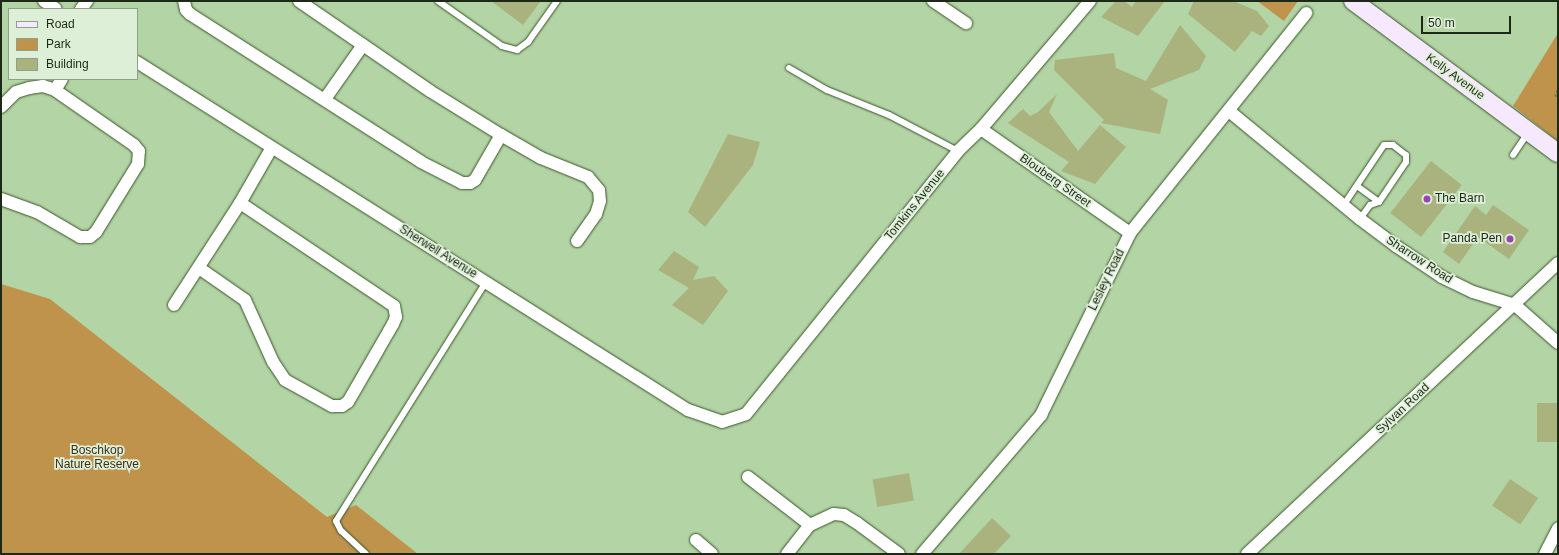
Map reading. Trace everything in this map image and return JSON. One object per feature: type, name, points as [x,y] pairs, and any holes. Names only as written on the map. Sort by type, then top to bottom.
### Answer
[{"type":"street","points":[[44,1],[54,8]]},
{"type":"street","points":[[184,1],[190,14],[325,99],[421,162],[462,183],[470,183],[475,180],[501,136]]},
{"type":"street","points":[[299,1],[362,45],[501,136],[541,158],[579,172],[595,184],[599,190],[600,201],[596,214],[577,241]]},
{"type":"street","points":[[933,1],[966,23]]},
{"type":"street","name":"Tomkins Avenue","points":[[746,414],[958,151],[981,129],[1090,1]]},
{"type":"street","name":"Kelly Avenue","points":[[1353,1],[1558,152]]},
{"type":"street","name":"Lesley Road","points":[[922,554],[1041,415],[1130,233],[1306,13]]},
{"type":"street","points":[[325,99],[362,45]]},
{"type":"street","name":"Sherwell Avenue","points":[[138,63],[688,410],[722,422],[746,414]]},
{"type":"street","points":[[55,90],[61,80]]},
{"type":"street","points":[[1,107],[16,92],[43,86],[55,90],[134,145],[139,151],[138,164],[96,232],[90,237],[80,237],[37,212],[1,199]]},
{"type":"street","name":"Sharrow Road","points":[[1229,111],[1360,220],[1442,277],[1473,292],[1515,305],[1558,343]]},
{"type":"street","name":"Blouberg Street","points":[[981,129],[1130,233]]},
{"type":"street","points":[[174,305],[240,203],[271,148]]},
{"type":"street","points":[[199,268],[245,300],[273,362],[285,380],[332,406],[342,406],[348,402],[393,324],[396,317],[394,306],[240,203]]},
{"type":"street","name":"Sylvan Road","points":[[1247,554],[1515,305],[1558,263]]},
{"type":"street","points":[[748,476],[810,525]]},
{"type":"street","points":[[787,554],[810,525],[834,514],[844,515],[899,554]]},
{"type":"street","points":[[1545,554],[1558,528]]},
{"type":"street","points":[[696,540],[712,554]]},
{"type":"lane","points":[[438,1],[502,46],[517,50],[528,42],[557,1]]},
{"type":"lane","points":[[789,68],[827,90],[889,115],[958,151]]},
{"type":"lane","points":[[1513,155],[1529,131]]},
{"type":"lane","points":[[1343,206],[1384,145],[1393,145],[1407,158],[1379,202],[1370,205],[1360,220]]},
{"type":"lane","points":[[1357,186],[1379,202]]},
{"type":"lane","points":[[366,554],[341,531],[336,521],[486,282]]},
{"type":"path","points":[[1558,90],[1555,94],[1558,99]]},
{"type":"green space","points":[[1257,1],[1298,1],[1284,21]]},
{"type":"green space","points":[[1558,33],[1558,141],[1513,106]]},
{"type":"green space","name":"Boschkop Nature Reserve","points":[[1,284],[50,299],[327,517],[356,505],[418,554],[1,554]]},
{"type":"building","points":[[491,1],[541,1],[523,25]]},
{"type":"building","points":[[1116,1],[1124,1],[1132,7],[1136,1],[1165,1],[1138,36],[1101,17]]},
{"type":"building","points":[[1194,1],[1233,1],[1257,11],[1269,26],[1261,36],[1252,31],[1235,52],[1188,14]]},
{"type":"building","points":[[1180,25],[1206,56],[1199,70],[1150,89],[1168,100],[1160,134],[1101,123],[1104,120],[1054,70],[1055,60],[1114,53],[1116,68],[1146,81]]},
{"type":"building","points":[[1057,94],[1049,112],[1078,151],[1100,125],[1126,147],[1095,184],[1061,171],[1069,162],[1008,123],[1023,109],[1030,116],[1038,112]]},
{"type":"building","points":[[728,134],[760,142],[753,165],[705,227],[688,212]]},
{"type":"building","name":"The Barn","points":[[1431,161],[1462,185],[1421,237],[1390,213]]},
{"type":"building","name":"Panda Pen","points":[[1493,205],[1529,230],[1509,259],[1478,237],[1459,264],[1443,252],[1475,206],[1486,215]]},
{"type":"building","points":[[674,251],[699,267],[693,280],[714,276],[728,291],[703,325],[672,305],[689,288],[658,270]]},
{"type":"building","points":[[1537,403],[1558,403],[1558,442],[1537,442]]},
{"type":"building","points":[[909,473],[914,501],[877,507],[873,479]]},
{"type":"building","points":[[1510,479],[1538,498],[1520,525],[1492,506]]},
{"type":"building","points":[[992,518],[1011,536],[994,554],[959,554]]},
{"type":"place","name":"The Barn","points":[[1427,199]]},
{"type":"place","name":"Panda Pen","points":[[1510,239]]}]
